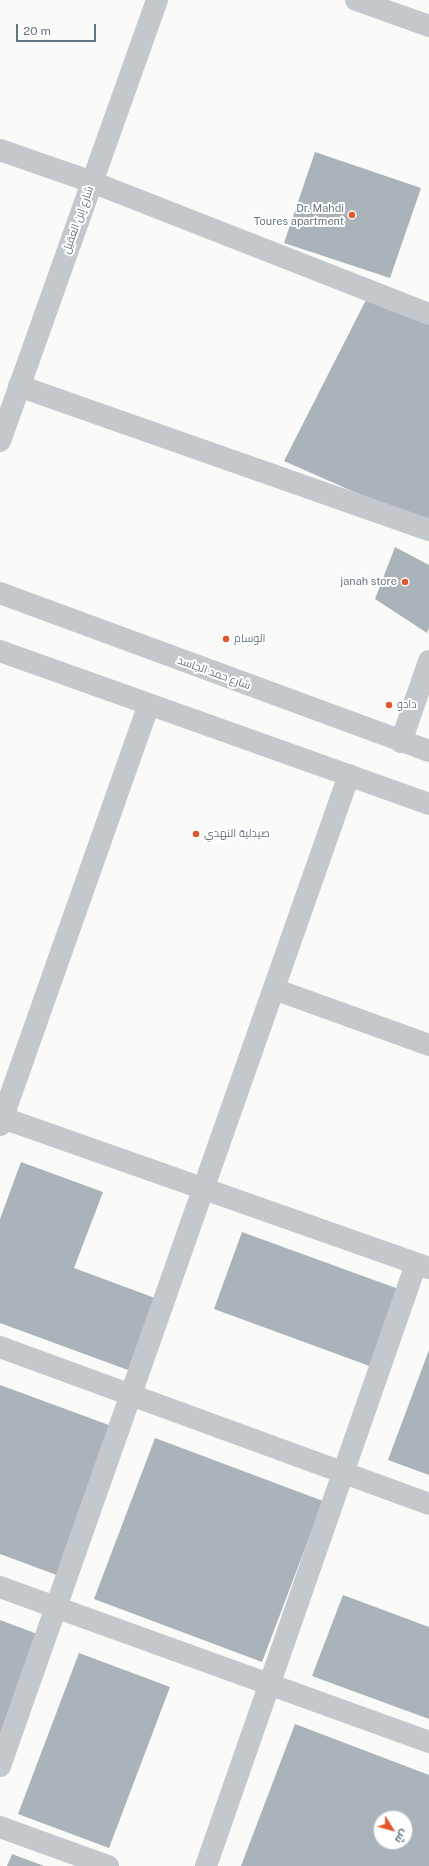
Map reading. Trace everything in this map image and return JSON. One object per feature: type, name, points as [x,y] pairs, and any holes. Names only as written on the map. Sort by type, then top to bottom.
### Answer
[{"type":"street","name":"شارع إبن العقيل","points":[[0,441],[157,0]]},
{"type":"street","points":[[356,0],[429,26]]},
{"type":"street","points":[[0,150],[92,182],[429,314]]},
{"type":"street","points":[[19,386],[429,530]]},
{"type":"street","name":"شارع حمد الجاسد","points":[[0,594],[429,751]]},
{"type":"street","points":[[0,651],[429,804]]},
{"type":"street","points":[[401,742],[429,661]]},
{"type":"street","points":[[150,704],[1,1120],[423,1266],[343,1473],[206,1866]]},
{"type":"street","points":[[0,1766],[349,775]]},
{"type":"street","points":[[274,988],[429,1045]]},
{"type":"street","points":[[0,1347],[429,1504]]},
{"type":"street","points":[[0,1587],[429,1742]]},
{"type":"street","points":[[0,1827],[108,1866]]},
{"type":"building","name":"Dr. Mahdi Toures apartment","points":[[315,152],[421,188],[390,278],[284,243]]},
{"type":"building","points":[[368,296],[429,318],[429,525],[284,461]]},
{"type":"building","name":"janah store","points":[[395,547],[429,565],[429,628],[427,633],[375,599]]},
{"type":"building","points":[[21,1162],[103,1192],[74,1268],[155,1298],[128,1370],[0,1323],[0,1219]]},
{"type":"building","points":[[242,1232],[404,1291],[375,1368],[214,1309]]},
{"type":"building","points":[[429,1350],[429,1475],[388,1460]]},
{"type":"building","points":[[0,1385],[117,1428],[62,1577],[0,1554]]},
{"type":"building","points":[[155,1438],[323,1501],[262,1662],[94,1599]]},
{"type":"building","points":[[343,1595],[429,1627],[429,1719],[312,1676]]},
{"type":"building","points":[[0,1620],[40,1635],[0,1740]]},
{"type":"building","points":[[79,1653],[170,1687],[109,1848],[18,1814]]},
{"type":"building","points":[[295,1724],[429,1775],[429,1866],[241,1866]]},
{"type":"building","points":[[12,1854],[44,1866],[7,1866]]},
{"type":"place","name":"Dr. Mahdi Toures apartment","points":[[352,215]]},
{"type":"place","name":"janah store","points":[[405,582]]},
{"type":"place","name":"الوسام","points":[[226,639]]},
{"type":"place","name":"دادو","points":[[389,705]]},
{"type":"place","name":"صيدلية النهدي","points":[[196,834]]}]
